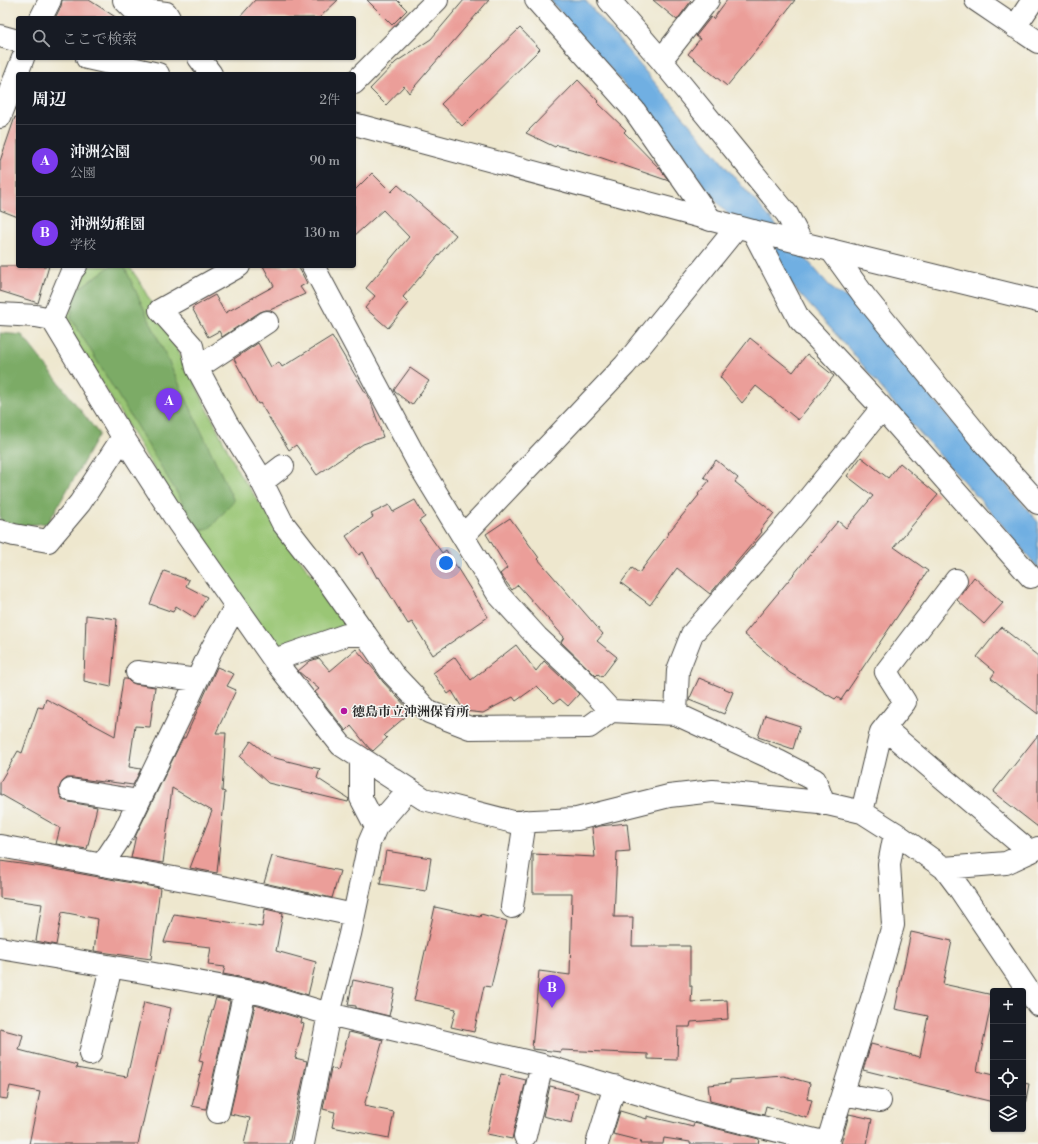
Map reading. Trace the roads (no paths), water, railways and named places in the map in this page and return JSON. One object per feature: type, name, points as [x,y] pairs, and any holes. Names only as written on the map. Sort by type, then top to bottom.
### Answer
[{"type":"street","points":[[42,16],[50,0]]},
{"type":"street","points":[[124,0],[134,9],[166,13],[168,16]]},
{"type":"street","points":[[356,81],[437,0]]},
{"type":"street","points":[[536,0],[634,110],[711,220]]},
{"type":"street","points":[[609,0],[661,60],[786,214],[802,244]]},
{"type":"street","points":[[661,60],[708,0]]},
{"type":"street","points":[[976,0],[1038,42]]},
{"type":"street","points":[[1015,27],[1033,0]]},
{"type":"street","points":[[0,36],[16,41]]},
{"type":"street","points":[[0,117],[5,94],[22,60]]},
{"type":"street","points":[[96,60],[149,72]]},
{"type":"street","points":[[202,60],[210,72]]},
{"type":"street","points":[[356,125],[802,244],[1038,302]]},
{"type":"street","points":[[745,229],[799,319],[882,408],[1031,577]]},
{"type":"street","points":[[463,536],[625,365],[745,229]]},
{"type":"street","points":[[831,250],[865,298],[985,444],[1038,503]]},
{"type":"street","points":[[52,319],[74,268]]},
{"type":"street","points":[[235,268],[160,310],[192,346],[197,368],[226,422],[256,470],[282,522],[328,581],[392,673],[429,712],[470,728],[589,727],[612,711],[676,714],[780,762],[815,780],[824,804]]},
{"type":"street","points":[[314,268],[421,468],[498,594],[537,637],[580,677],[612,711]]},
{"type":"street","points":[[0,314],[36,316],[52,319],[123,437],[179,524],[274,660],[341,745],[424,799],[513,822],[577,819],[669,796],[712,791],[819,802],[862,812],[895,833],[944,868],[1038,1006]]},
{"type":"street","points":[[197,368],[267,322]]},
{"type":"street","points":[[676,714],[678,670],[692,634],[796,514],[882,408]]},
{"type":"street","points":[[0,531],[48,541],[80,503],[123,437]]},
{"type":"street","points":[[262,482],[283,466]]},
{"type":"street","points":[[862,812],[881,732],[905,702],[886,672],[956,580]]},
{"type":"street","points":[[102,865],[124,832],[211,650],[236,606]]},
{"type":"street","points":[[274,660],[346,635],[366,634]]},
{"type":"street","points":[[136,672],[197,680]]},
{"type":"street","points":[[884,728],[1034,850],[1006,863],[944,868]]},
{"type":"street","points":[[361,758],[361,798],[376,827]]},
{"type":"street","points":[[303,1144],[329,1014],[350,934],[369,843],[376,827],[409,789]]},
{"type":"street","points":[[71,790],[139,802]]},
{"type":"street","points":[[512,907],[525,821]]},
{"type":"street","points":[[1,952],[111,967],[262,994],[329,1014],[542,1064],[697,1111],[827,1143],[893,925],[889,864],[895,833]]},
{"type":"street","points":[[0,846],[217,886],[354,915]]},
{"type":"street","points":[[90,1054],[111,967]]},
{"type":"street","points":[[218,1112],[245,991]]},
{"type":"street","points":[[525,1136],[542,1064]]},
{"type":"street","points":[[597,1144],[615,1086]]},
{"type":"street","points":[[843,1094],[880,1101]]},
{"type":"water","points":[[550,0],[585,0],[742,186],[835,292],[854,301],[910,373],[1038,522],[1038,568],[998,520],[902,413],[850,350],[716,201],[652,116]]},
{"type":"place","name":"沖洲公園","points":[[169,421]]},
{"type":"place","name":"徳島市立沖洲保育所","points":[[344,711]]},
{"type":"place","name":"沖洲幼稚園","points":[[552,1008]]}]
